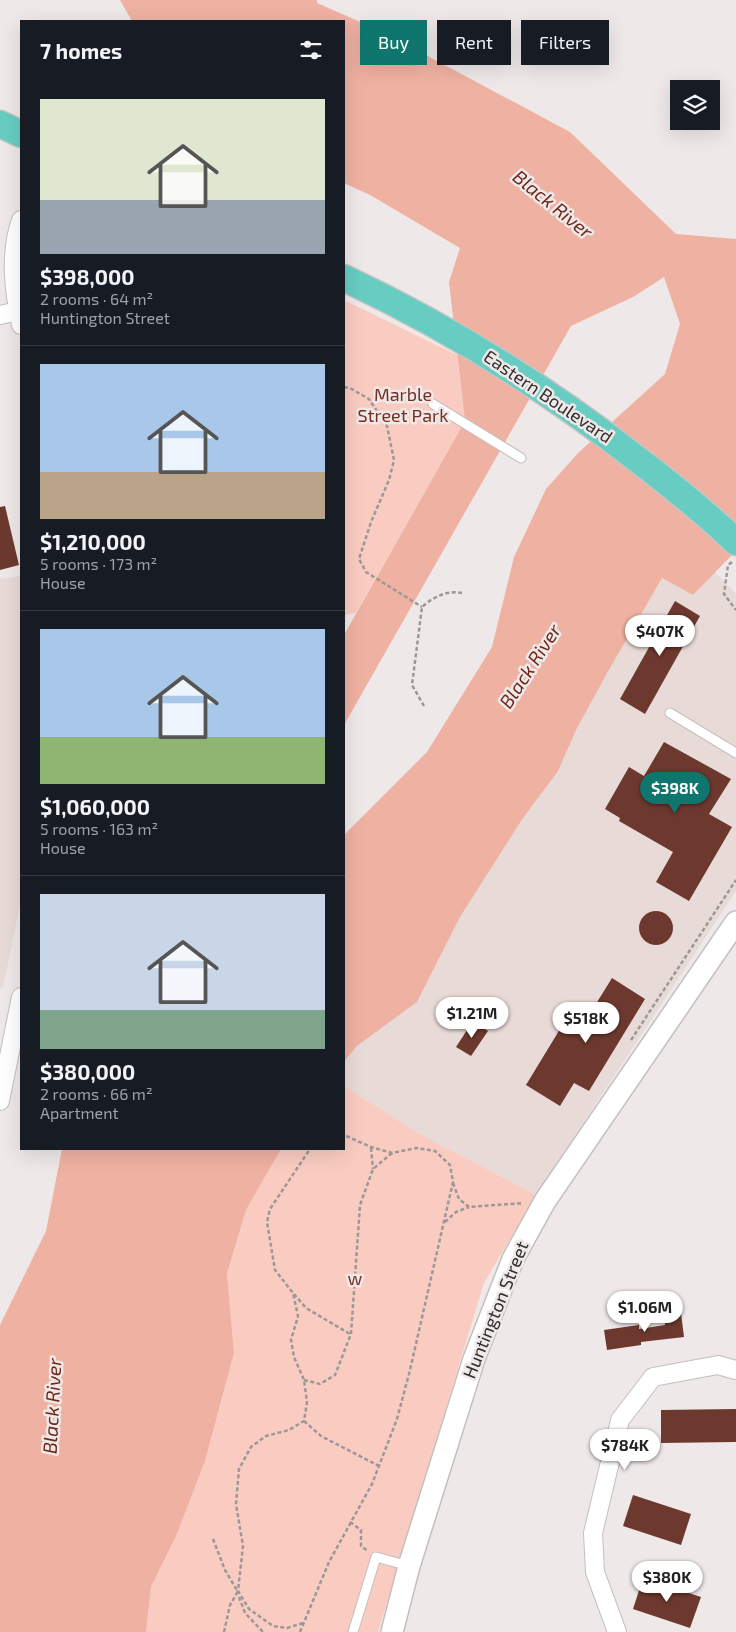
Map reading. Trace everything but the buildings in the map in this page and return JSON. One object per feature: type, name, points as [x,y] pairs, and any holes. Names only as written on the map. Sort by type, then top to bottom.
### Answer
[{"type":"main road","points":[[0,124],[20,134]]},
{"type":"main road","name":"Eastern Boulevard","points":[[345,278],[412,312],[475,347],[549,394],[666,481],[736,542]]},
{"type":"street","points":[[0,315],[20,316],[14,281],[15,248],[20,225]]},
{"type":"street","name":"Huntington Street","points":[[392,1632],[409,1566],[474,1359],[513,1258],[545,1201],[736,922]]},
{"type":"street","points":[[0,1101],[20,1002]]},
{"type":"street","points":[[617,1632],[595,1572],[593,1533],[620,1420],[653,1377],[718,1365],[736,1370]]},
{"type":"lane","points":[[433,404],[521,458]]},
{"type":"lane","points":[[670,714],[736,753]]},
{"type":"lane","points":[[353,1632],[376,1557],[409,1566]]},
{"type":"path","points":[[345,387],[369,399],[387,426],[394,460],[389,480],[371,522],[359,559],[366,572],[422,607]]},
{"type":"path","points":[[736,557],[728,565],[724,594],[736,610]]},
{"type":"path","points":[[424,706],[412,685],[422,607],[432,598],[453,591],[462,593]]},
{"type":"path","points":[[629,1044],[736,880]]},
{"type":"path","points":[[345,1134],[371,1147],[392,1152],[416,1148],[435,1151],[450,1165],[459,1199],[469,1207]]},
{"type":"path","points":[[304,1380],[320,1384],[336,1375],[351,1334],[360,1205],[373,1169],[371,1147]]},
{"type":"path","points":[[309,1150],[270,1209],[267,1222],[275,1270],[306,1308],[351,1334]]},
{"type":"path","points":[[373,1169],[392,1152]]},
{"type":"path","points":[[300,1632],[329,1562],[372,1484],[397,1419],[453,1182]]},
{"type":"path","points":[[444,1222],[456,1212],[469,1207],[545,1201]]},
{"type":"path","points":[[224,1632],[230,1605],[238,1591],[243,1546],[236,1504],[238,1469],[251,1447],[266,1436],[289,1430],[304,1421],[308,1402],[304,1380],[294,1358],[291,1340],[298,1316],[293,1293]]},
{"type":"path","points":[[304,1421],[321,1436],[379,1466]]},
{"type":"path","points":[[350,1522],[361,1530],[361,1546],[376,1557]]},
{"type":"path","points":[[214,1539],[226,1570],[248,1609],[273,1626],[286,1628],[304,1623]]},
{"type":"path","points":[[238,1591],[245,1613],[264,1632]]},
{"type":"shaded area","points":[[715,572],[736,594],[736,891],[536,1195],[418,1133],[345,1087],[345,1062],[357,1046],[417,1002],[460,917],[523,818],[662,578],[693,595]]},
{"type":"shaded area","points":[[20,576],[20,904],[3,988],[0,987],[0,579]]},
{"type":"green space","name":"Marble Street Park","points":[[345,300],[457,355],[465,421],[356,613],[345,615]]},
{"type":"green space","name":"w","points":[[345,1087],[418,1133],[536,1195],[484,1283],[378,1632],[146,1632],[151,1587],[177,1534],[205,1461],[234,1353],[227,1275],[246,1210],[280,1150],[345,1150]]},
{"type":"water","name":"Black River","points":[[120,0],[317,0],[317,3],[360,22],[360,65],[427,65],[427,56],[437,61],[437,65],[445,65],[570,132],[676,234],[736,239],[736,551],[693,595],[662,578],[576,730],[558,771],[523,818],[460,917],[417,1002],[357,1046],[345,1061],[345,834],[427,752],[492,647],[514,557],[546,489],[578,453],[665,374],[680,324],[664,277],[633,297],[571,326],[345,723],[345,633],[465,421],[449,282],[460,248],[370,195],[345,183],[345,20],[131,20]]},
{"type":"water","name":"Black River","points":[[62,1150],[280,1150],[246,1210],[227,1274],[234,1353],[205,1461],[177,1534],[151,1587],[146,1632],[0,1632],[0,1325],[46,1231]]}]
